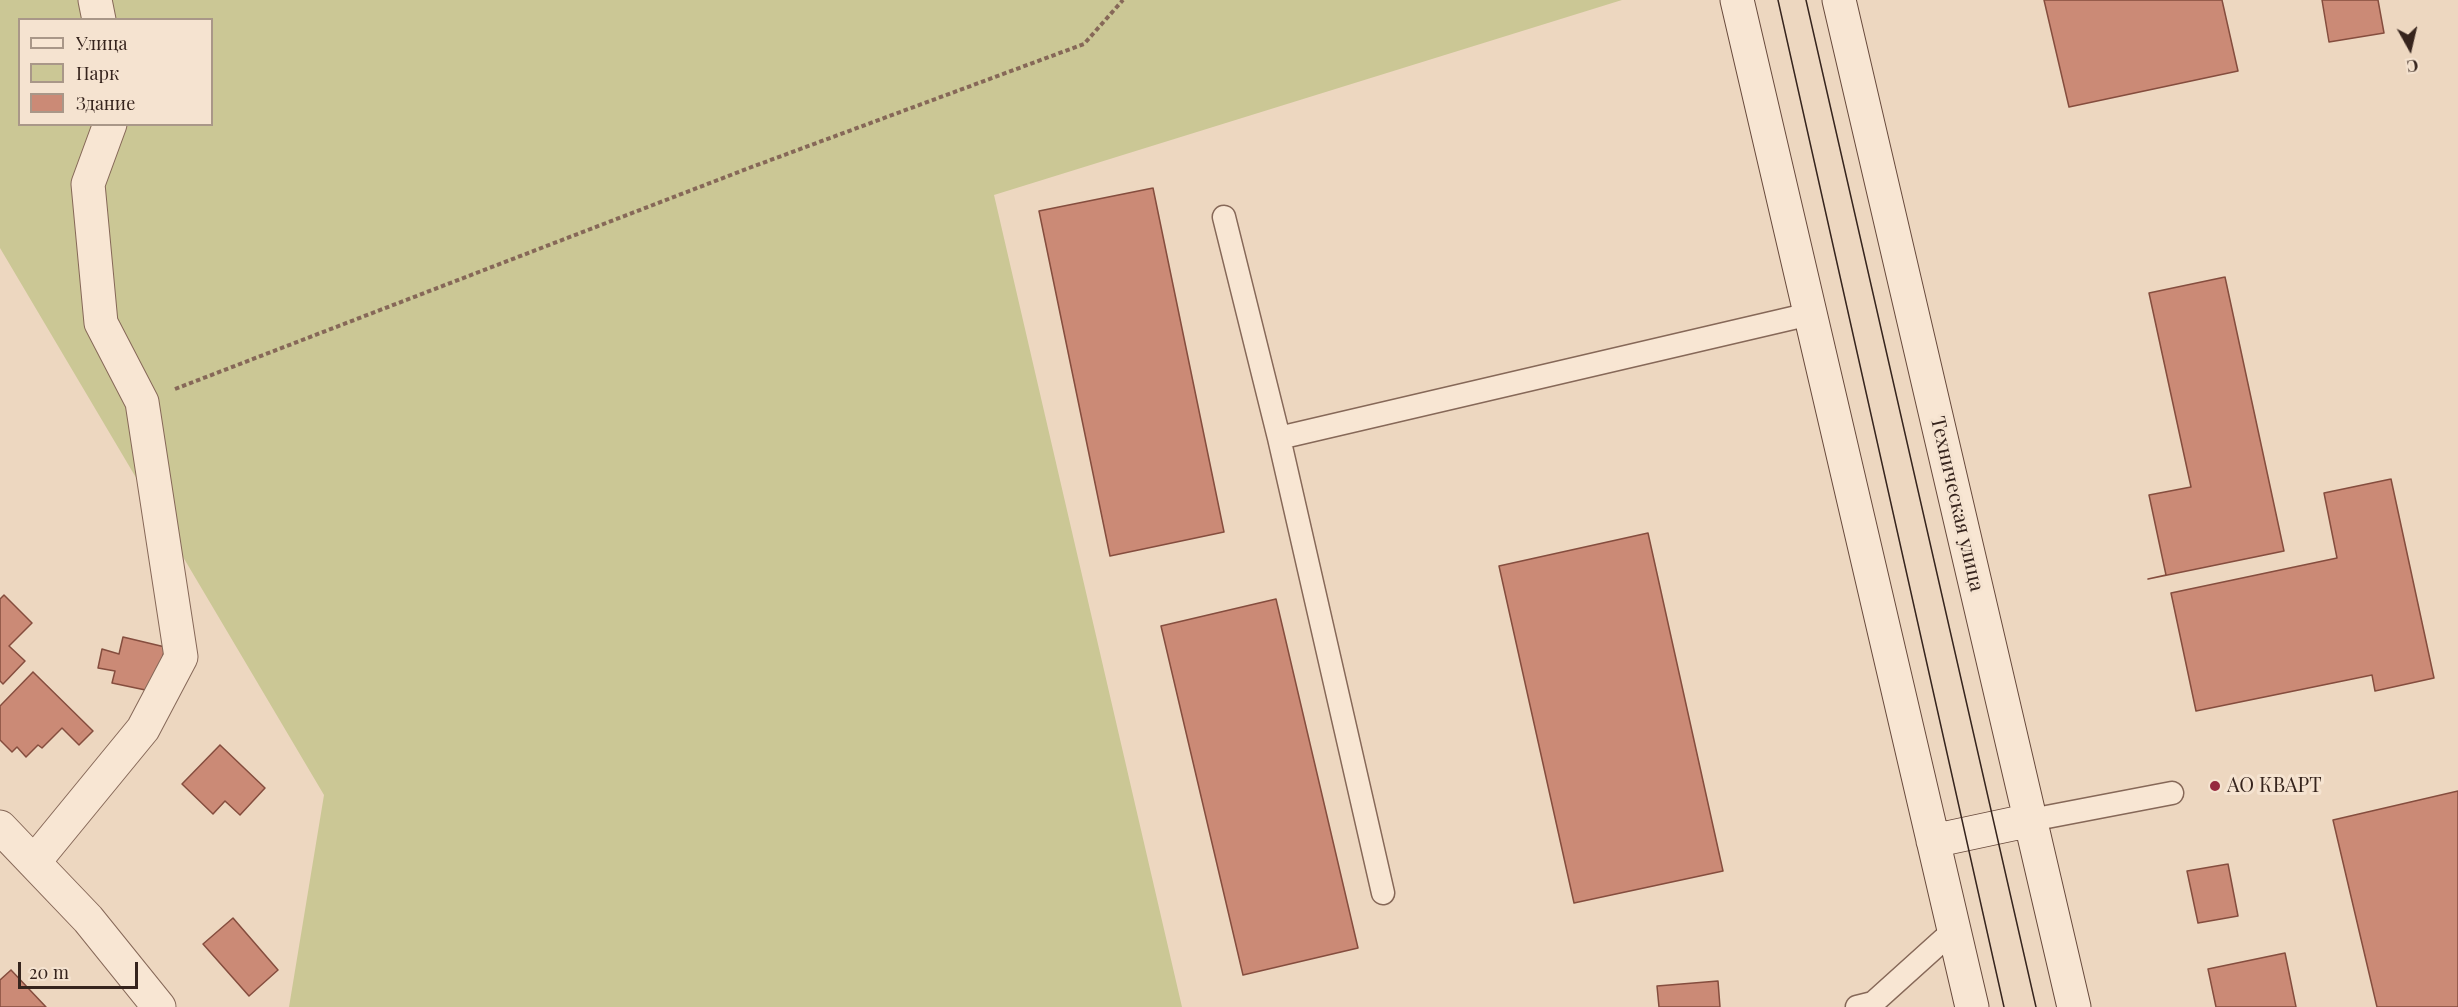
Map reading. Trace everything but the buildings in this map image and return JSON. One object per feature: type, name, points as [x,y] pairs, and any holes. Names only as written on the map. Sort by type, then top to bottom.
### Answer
[{"type":"main road","points":[[95,0],[99,18]]},
{"type":"main road","points":[[1737,0],[1972,1007]]},
{"type":"main road","name":"Техническая улица","points":[[1839,0],[2074,1007]]},
{"type":"main road","points":[[34,862],[143,729],[180,657],[142,402],[101,323],[88,184],[109,126]]},
{"type":"main road","points":[[1933,841],[2031,820]]},
{"type":"main road","points":[[0,827],[88,919],[159,1007]]},
{"type":"lane","points":[[1224,217],[1279,438],[1383,893]]},
{"type":"lane","points":[[1279,438],[1810,314]]},
{"type":"lane","points":[[2031,820],[2172,793]]},
{"type":"lane","points":[[1857,1007],[1873,1004],[1954,930]]},
{"type":"path","points":[[142,402],[749,168],[1084,44],[1123,0]]},
{"type":"green space","points":[[0,0],[1622,0],[994,195],[1182,1007],[289,1007],[324,795],[0,248]]},
{"type":"tram line","points":[[1778,0],[2004,1007]]},
{"type":"tram line","points":[[1806,0],[2036,1007]]},
{"type":"place","name":"АО КВАРТ","points":[[2215,786]]}]
